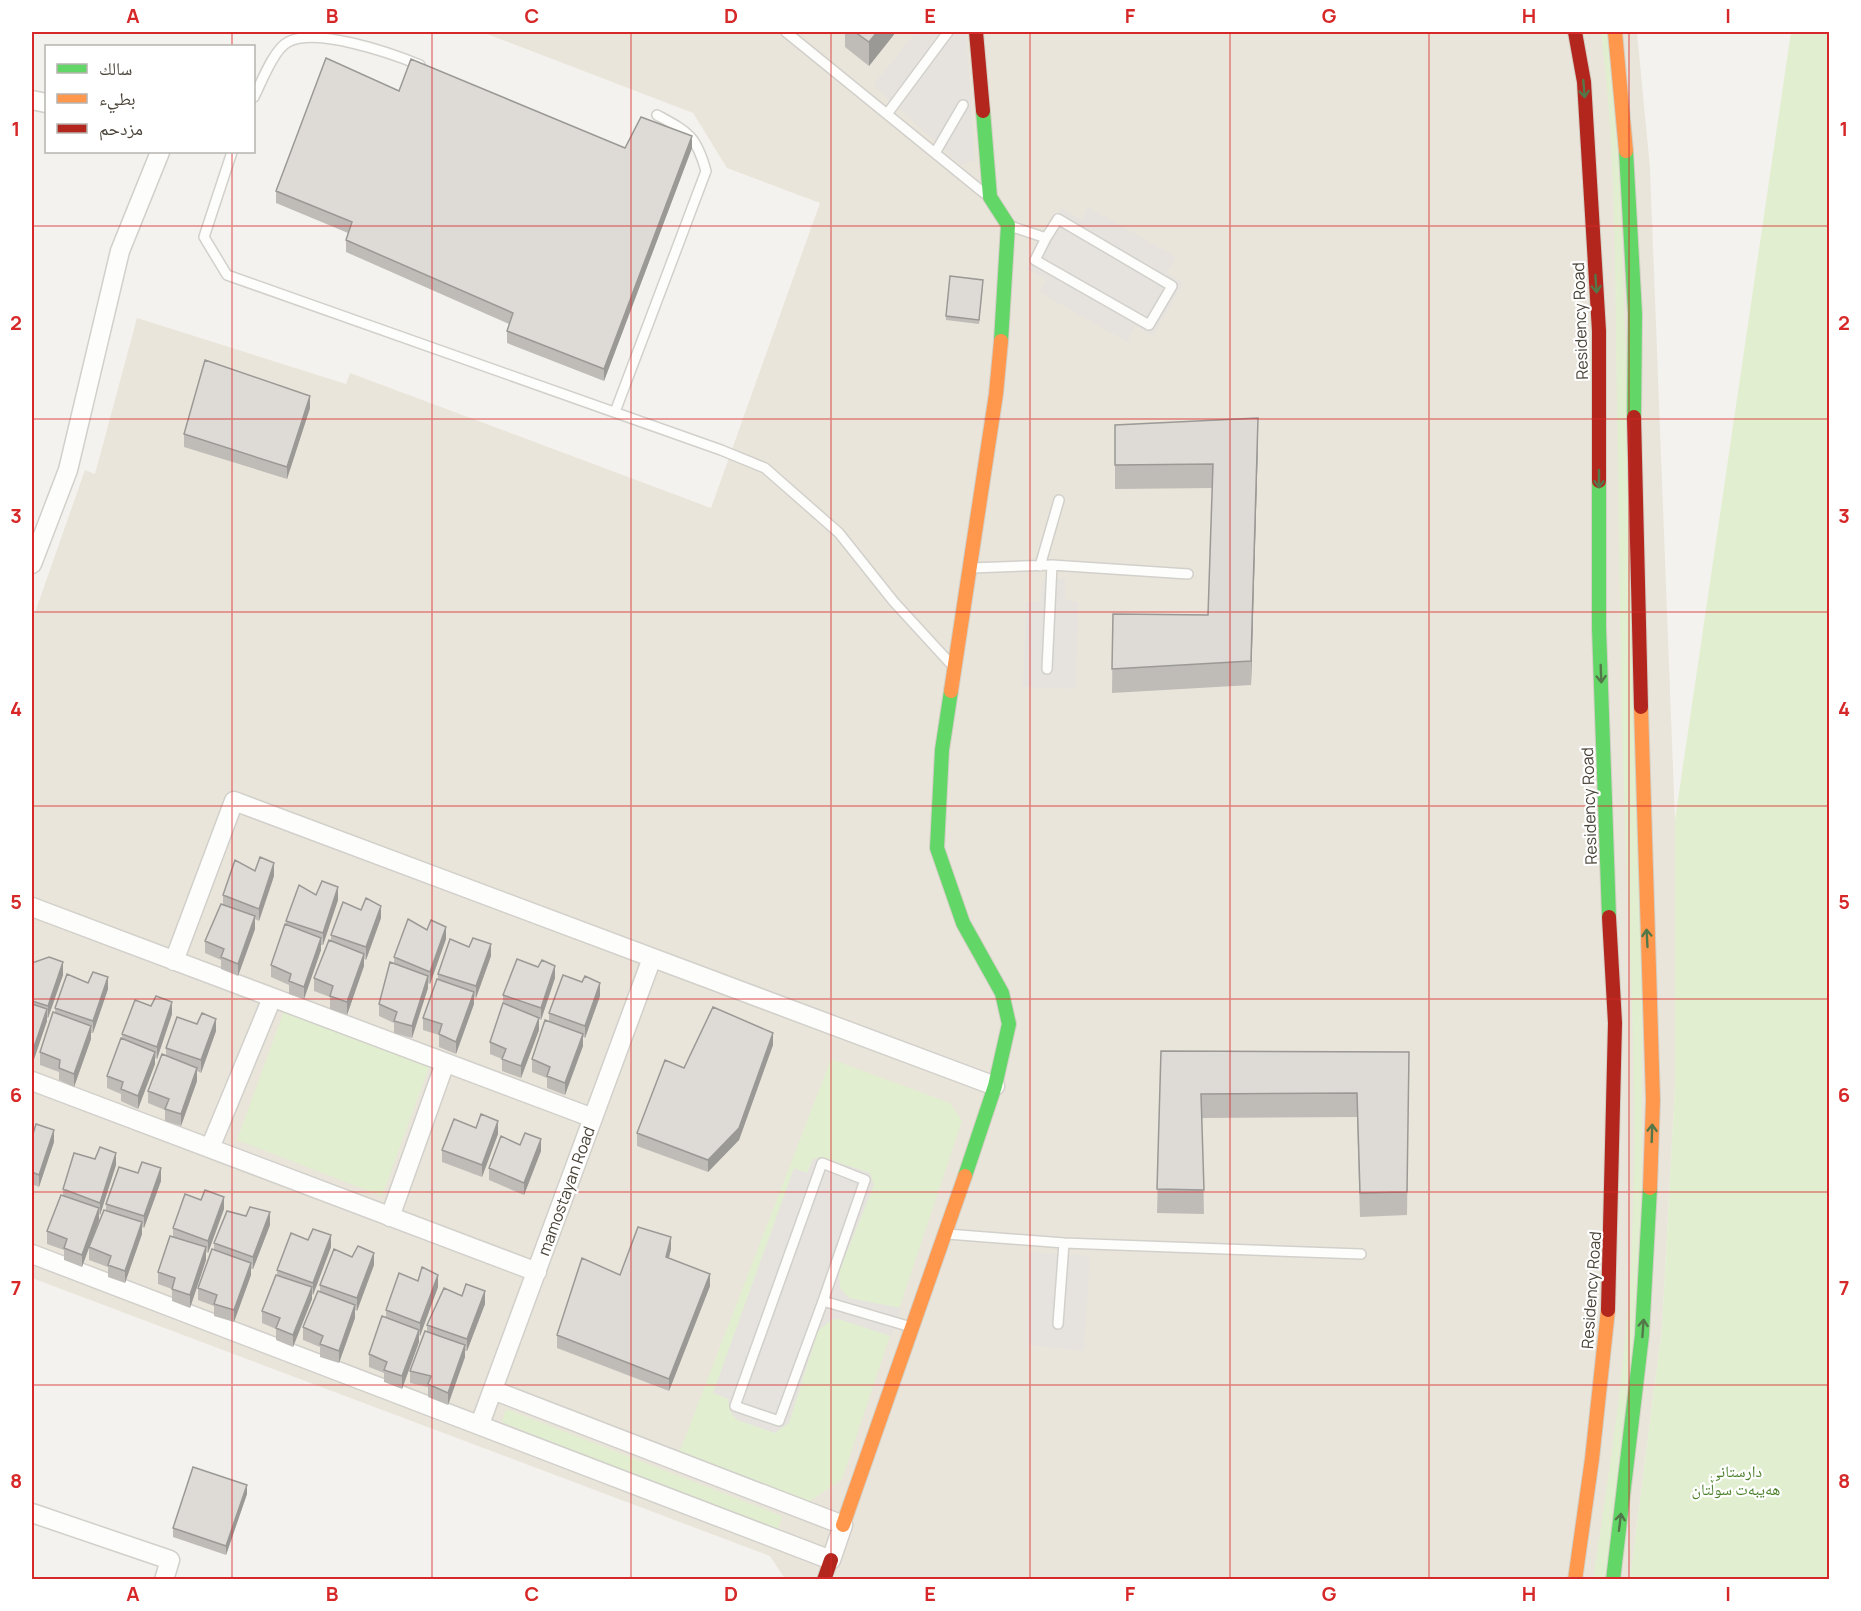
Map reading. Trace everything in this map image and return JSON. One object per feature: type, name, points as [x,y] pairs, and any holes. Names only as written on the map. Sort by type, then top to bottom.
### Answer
[{"type":"street","points":[[824,1580],[914,1328],[995,1086],[1009,1024],[1002,993],[963,923],[937,848],[942,750],[996,394],[1006,291],[1008,225],[990,197],[976,32]]},
{"type":"street","name":"Residency Road","points":[[1575,32],[1584,82],[1599,331],[1599,628],[1608,895],[1615,1023],[1610,1291],[1593,1459],[1575,1580]]},
{"type":"street","points":[[1613,1580],[1642,1335],[1648,1252],[1653,1100],[1634,493],[1635,314],[1623,105],[1615,32]]},
{"type":"street","points":[[32,564],[70,460],[120,251],[160,153]]},
{"type":"street","points":[[174,961],[234,801],[995,1086]]},
{"type":"street","points":[[32,907],[593,1118]]},
{"type":"street","name":"mamostayan Road","points":[[480,1424],[652,958]]},
{"type":"street","points":[[210,1148],[272,998]]},
{"type":"street","points":[[390,1217],[445,1063]]},
{"type":"street","points":[[32,1081],[537,1272]]},
{"type":"street","points":[[32,1254],[831,1560]]},
{"type":"street","points":[[493,1390],[843,1525]]},
{"type":"street","points":[[32,1513],[170,1560],[164,1580]]},
{"type":"lane","points":[[786,32],[990,197]]},
{"type":"lane","points":[[887,114],[948,32]]},
{"type":"lane","points":[[255,95],[269,66],[287,42],[312,36],[392,53],[432,70]]},
{"type":"lane","points":[[935,153],[963,105]]},
{"type":"lane","points":[[615,412],[706,171],[699,145],[679,127],[657,115]]},
{"type":"lane","points":[[232,153],[204,237],[227,275],[615,412],[765,468],[839,533],[894,602],[953,667]]},
{"type":"lane","points":[[1058,219],[1172,286],[1149,325],[1035,260],[1046,238],[1058,219]]},
{"type":"lane","points":[[1008,225],[1046,238]]},
{"type":"lane","points":[[1040,566],[1059,500]]},
{"type":"lane","points":[[971,568],[1052,565],[1188,574]]},
{"type":"lane","points":[[1047,669],[1052,565]]},
{"type":"lane","points":[[822,1163],[865,1180],[823,1301],[778,1421],[735,1406],[822,1163]]},
{"type":"lane","points":[[945,1234],[1064,1243],[1361,1254]]},
{"type":"lane","points":[[1058,1324],[1064,1243]]},
{"type":"lane","points":[[823,1301],[914,1328]]},
{"type":"shaded area","points":[[482,32],[1637,32],[1650,168],[1675,820],[1675,1086],[1662,1328],[1630,1579],[785,1579],[770,1556],[32,1278],[32,621],[85,470],[95,474],[137,318],[346,384],[350,373],[711,508],[820,203],[727,168],[693,113]]},
{"type":"shaded area","points":[[916,32],[966,32],[975,160],[961,165],[873,85]]},
{"type":"shaded area","points":[[1088,207],[1176,257],[1167,273],[1183,283],[1153,336],[1136,326],[1127,342],[1039,292],[1046,280],[1027,269],[1061,208],[1081,220]]},
{"type":"shaded area","points":[[1043,579],[1065,579],[1065,600],[1078,602],[1076,689],[1023,687],[1026,603],[1040,601]]},
{"type":"shaded area","points":[[822,1157],[870,1173],[874,1185],[839,1272],[840,1288],[849,1298],[901,1308],[891,1336],[838,1319],[831,1320],[818,1331],[789,1423],[775,1433],[737,1420],[730,1411],[728,1399],[713,1393],[794,1168],[807,1173],[813,1159]]},
{"type":"shaded area","points":[[1030,1252],[1090,1256],[1084,1351],[1028,1345]]},
{"type":"green space","points":[[1601,32],[1615,32],[1643,874],[1641,1312],[1606,1579],[1593,1580],[1612,1453],[1627,1324],[1634,1168],[1633,1026],[1622,741],[1614,226],[1609,109]]},
{"type":"green space","name":"دارستانی هەیبەت سوڵتان","points":[[1791,32],[1830,32],[1829,1579],[1630,1579],[1662,1328],[1675,1086],[1675,820]]},
{"type":"green space","points":[[284,1011],[429,1067],[382,1196],[237,1140]]},
{"type":"green space","points":[[831,1059],[950,1103],[962,1121],[842,1479],[806,1504],[678,1456]]},
{"type":"green space","points":[[506,1409],[782,1516],[777,1532],[502,1422]]},
{"type":"building","points":[[855,32],[877,32],[869,42]]},
{"type":"building","points":[[326,58],[399,91],[411,59],[625,148],[641,117],[692,136],[604,369],[507,331],[513,313],[346,240],[352,222],[276,191]]},
{"type":"building","points":[[950,276],[983,280],[979,320],[946,316]]},
{"type":"building","points":[[205,360],[310,396],[287,467],[184,434]]},
{"type":"building","points":[[1258,418],[1251,661],[1112,669],[1113,614],[1208,615],[1213,464],[1115,465],[1115,425]]},
{"type":"building","points":[[260,857],[274,863],[259,909],[223,895],[235,860],[255,871]]},
{"type":"building","points":[[322,881],[338,887],[323,933],[286,921],[299,885],[316,895]]},
{"type":"building","points":[[366,898],[381,906],[366,947],[331,935],[343,902],[361,910]]},
{"type":"building","points":[[221,904],[255,916],[238,964],[221,957],[224,949],[205,941]]},
{"type":"building","points":[[408,919],[427,930],[431,920],[446,927],[430,972],[394,957]]},
{"type":"building","points":[[285,924],[321,938],[304,987],[289,981],[291,974],[271,965]]},
{"type":"building","points":[[473,938],[491,944],[476,986],[438,974],[450,939],[469,947]]},
{"type":"building","points":[[329,940],[364,954],[347,1002],[330,996],[333,986],[314,978]]},
{"type":"building","points":[[49,957],[63,962],[48,1006],[32,1001],[32,963]]},
{"type":"building","points":[[517,959],[538,967],[542,960],[555,966],[541,1008],[503,995]]},
{"type":"building","points":[[390,962],[428,976],[412,1026],[394,1021],[397,1012],[379,1004]]},
{"type":"building","points":[[93,972],[108,977],[93,1021],[55,1008],[67,974],[88,983]]},
{"type":"building","points":[[563,975],[582,982],[585,976],[600,983],[585,1026],[549,1013]]},
{"type":"building","points":[[437,979],[474,992],[456,1042],[439,1034],[442,1024],[423,1018]]},
{"type":"building","points":[[156,996],[172,1002],[157,1047],[122,1034],[135,1000],[151,1006]]},
{"type":"building","points":[[503,1003],[539,1018],[521,1066],[502,1059],[506,1049],[490,1042]]},
{"type":"building","points":[[32,1004],[47,1009],[32,1053]]},
{"type":"building","points":[[713,1007],[773,1033],[739,1128],[708,1160],[637,1133],[665,1060],[684,1068]]},
{"type":"building","points":[[53,1012],[91,1026],[74,1074],[59,1068],[60,1060],[40,1052]]},
{"type":"building","points":[[202,1013],[216,1019],[201,1060],[166,1048],[177,1017],[197,1024]]},
{"type":"building","points":[[545,1020],[583,1034],[565,1083],[547,1076],[550,1067],[532,1059]]},
{"type":"building","points":[[121,1038],[155,1052],[138,1096],[121,1089],[123,1082],[107,1076]]},
{"type":"building","points":[[1161,1051],[1409,1052],[1407,1192],[1360,1193],[1357,1093],[1201,1094],[1204,1190],[1157,1189]]},
{"type":"building","points":[[162,1054],[197,1068],[181,1114],[165,1109],[169,1099],[148,1091]]},
{"type":"building","points":[[481,1114],[498,1121],[482,1165],[442,1150],[454,1119],[476,1128]]},
{"type":"building","points":[[36,1124],[54,1130],[39,1175],[32,1172],[32,1137]]},
{"type":"building","points":[[525,1133],[541,1139],[524,1183],[489,1168],[501,1136],[520,1145]]},
{"type":"building","points":[[100,1147],[116,1153],[100,1203],[63,1189],[74,1153],[95,1159]]},
{"type":"building","points":[[142,1162],[161,1168],[144,1216],[106,1204],[119,1167],[138,1173]]},
{"type":"building","points":[[205,1190],[224,1197],[208,1241],[173,1228],[185,1194],[201,1200]]},
{"type":"building","points":[[61,1195],[99,1208],[82,1255],[64,1248],[67,1239],[47,1231]]},
{"type":"building","points":[[250,1207],[270,1212],[253,1257],[214,1243],[227,1211],[246,1216]]},
{"type":"building","points":[[104,1210],[142,1222],[125,1271],[108,1265],[111,1256],[89,1247]]},
{"type":"building","points":[[638,1227],[671,1237],[666,1257],[710,1274],[669,1379],[557,1335],[582,1258],[620,1275]]},
{"type":"building","points":[[313,1229],[331,1235],[313,1283],[277,1270],[291,1233],[308,1240]]},
{"type":"building","points":[[170,1236],[206,1247],[190,1295],[172,1289],[175,1278],[158,1272]]},
{"type":"building","points":[[358,1246],[374,1253],[357,1298],[320,1285],[334,1249],[352,1257]]},
{"type":"building","points":[[212,1249],[251,1263],[234,1310],[214,1304],[217,1295],[198,1288]]},
{"type":"building","points":[[422,1267],[438,1275],[420,1323],[386,1310],[399,1273],[418,1281]]},
{"type":"building","points":[[276,1275],[312,1287],[293,1335],[276,1328],[280,1318],[262,1311]]},
{"type":"building","points":[[466,1284],[485,1291],[467,1339],[427,1325],[444,1288],[462,1296]]},
{"type":"building","points":[[318,1291],[355,1305],[339,1351],[320,1344],[323,1336],[303,1327]]},
{"type":"building","points":[[382,1316],[419,1330],[402,1376],[384,1370],[387,1362],[369,1354]]},
{"type":"building","points":[[425,1331],[465,1345],[448,1393],[428,1384],[431,1376],[410,1371]]},
{"type":"building","points":[[193,1467],[247,1485],[226,1546],[173,1528]]},
{"type":"traffic: fast","points":[[983,111],[990,197],[1008,225],[1001,341]]},
{"type":"traffic: fast","points":[[1626,151],[1635,314],[1634,417]]},
{"type":"traffic: fast","points":[[1599,481],[1599,628],[1609,917]]},
{"type":"traffic: fast","points":[[951,691],[942,750],[937,848],[963,923],[1002,993],[1009,1024],[995,1086],[965,1176]]},
{"type":"traffic: fast","points":[[1613,1580],[1642,1335],[1650,1188]]},
{"type":"traffic: slow","points":[[1615,32],[1626,151]]},
{"type":"traffic: slow","points":[[951,691],[996,394],[1001,341]]},
{"type":"traffic: slow","points":[[1641,707],[1653,1100],[1650,1188]]},
{"type":"traffic: slow","points":[[843,1525],[965,1176]]},
{"type":"traffic: slow","points":[[1575,1580],[1592,1459],[1608,1310]]},
{"type":"traffic: jam","points":[[976,32],[983,111]]},
{"type":"traffic: jam","points":[[1575,32],[1584,82],[1599,331],[1599,481]]},
{"type":"traffic: jam","points":[[1634,417],[1641,707]]},
{"type":"traffic: jam","points":[[1608,1310],[1615,1023],[1609,917]]},
{"type":"traffic: jam","points":[[824,1580],[831,1560]]}]
